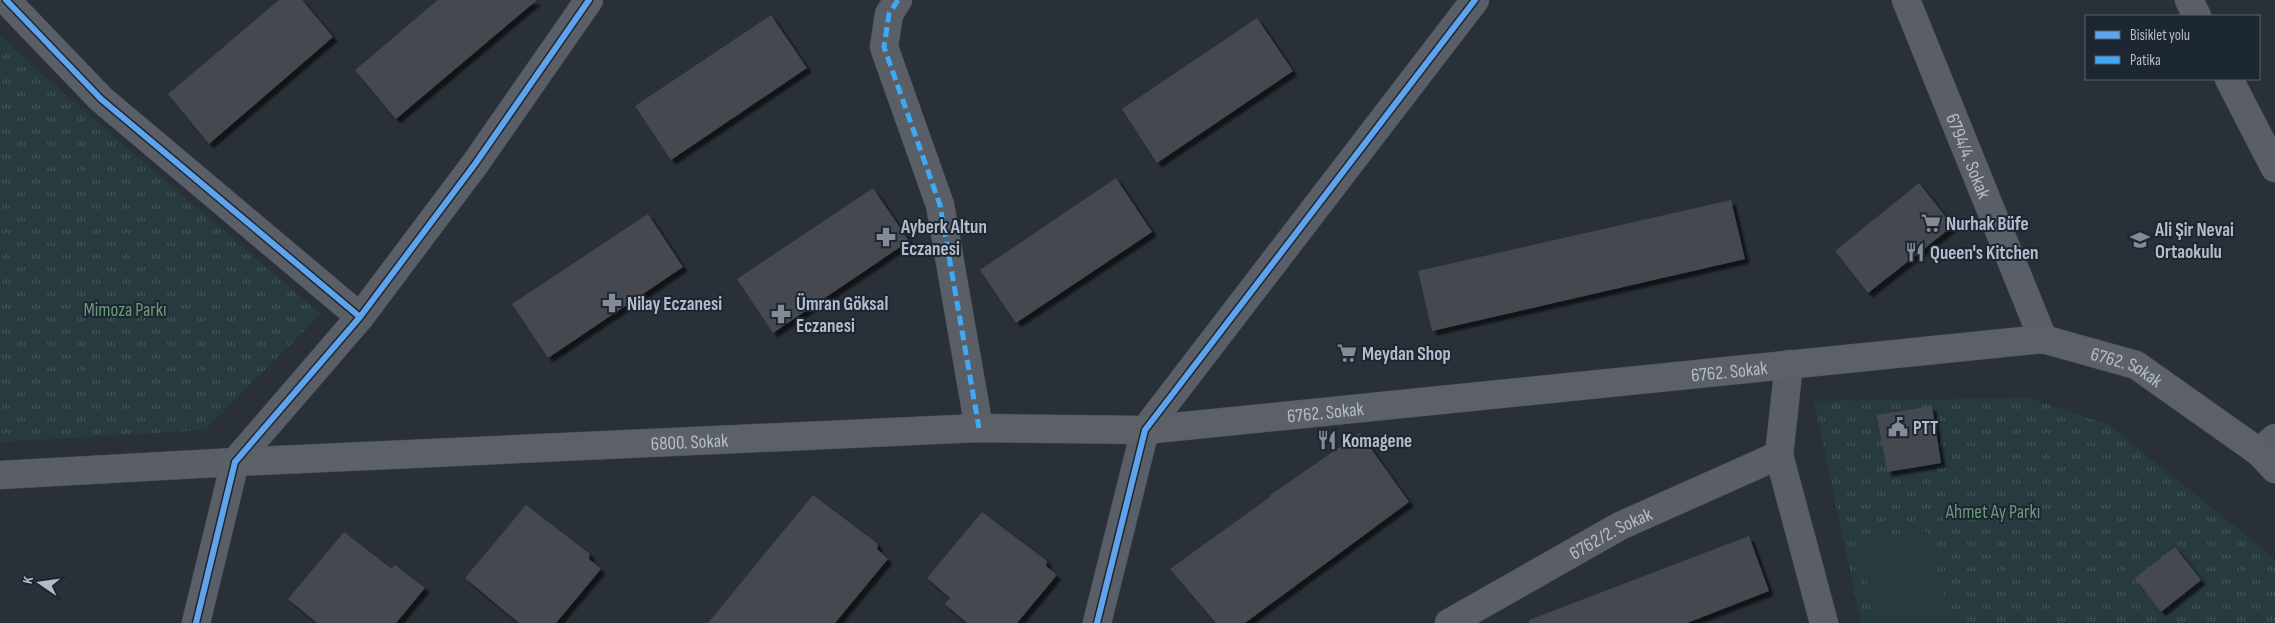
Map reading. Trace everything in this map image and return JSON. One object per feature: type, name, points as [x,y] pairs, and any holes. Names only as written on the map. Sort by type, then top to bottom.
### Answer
[{"type":"main road","name":"6762. Sokak","points":[[1145,430],[2043,339],[2136,365],[2270,453]]},
{"type":"main road","name":"6800. Sokak","points":[[235,462],[978,428],[1145,430]]},
{"type":"street","points":[[6,0],[101,99],[360,317]]},
{"type":"street","points":[[196,623],[235,462],[360,317],[475,164],[589,0]]},
{"type":"street","points":[[898,0],[889,14],[884,46],[940,205],[978,428]]},
{"type":"street","points":[[1097,623],[1145,430],[1475,0]]},
{"type":"street","name":"6794/4. Sokak","points":[[1906,0],[2043,339]]},
{"type":"street","points":[[2189,0],[2196,15]]},
{"type":"street","points":[[2229,80],[2275,168]]},
{"type":"street","points":[[1789,364],[1779,454],[1824,623]]},
{"type":"street","name":"6762/2. Sokak","points":[[1449,623],[1620,526],[1779,454]]},
{"type":"street","points":[[0,476],[235,462]]},
{"type":"green space","name":"Mimoza Parkı","points":[[0,35],[37,70],[321,314],[205,430],[0,442]]},
{"type":"green space","name":"Ahmet Ay Parkı","points":[[2030,398],[2109,425],[2275,559],[2275,623],[1861,623],[1814,401]]},
{"type":"green space","points":[[1926,530],[1950,623],[1877,623],[1858,548]]},
{"type":"building","points":[[279,0],[302,0],[333,37],[209,144],[168,94]]},
{"type":"building","points":[[438,0],[537,0],[396,119],[355,70]]},
{"type":"building","points":[[771,15],[807,68],[671,160],[635,106]]},
{"type":"building","points":[[1257,18],[1293,71],[1157,163],[1122,109]]},
{"type":"building","points":[[1116,178],[1152,232],[1016,323],[980,270]]},
{"type":"building","points":[[1919,183],[1953,226],[1868,293],[1835,251]]},
{"type":"building","points":[[873,188],[909,241],[773,333],[737,279]]},
{"type":"building","points":[[1731,200],[1745,259],[1432,331],[1418,271]]},
{"type":"building","points":[[648,214],[683,267],[548,358],[512,304]]},
{"type":"building","points":[[1932,406],[1941,463],[1887,472],[1877,415]]},
{"type":"building","points":[[1360,433],[1409,502],[1245,623],[1216,623],[1170,569],[1269,496]]},
{"type":"building","points":[[813,495],[878,544],[877,549],[888,559],[835,623],[708,623]]},
{"type":"building","points":[[526,505],[590,554],[589,559],[601,569],[556,623],[519,623],[465,578]]},
{"type":"building","points":[[982,512],[1047,561],[1046,566],[1057,575],[1017,623],[967,623],[945,604],[950,598],[927,578]]},
{"type":"building","points":[[344,532],[392,569],[395,565],[425,588],[396,623],[317,623],[288,599]]},
{"type":"building","points":[[1749,536],[1769,591],[1687,623],[1529,623],[1529,620]]},
{"type":"building","points":[[2175,547],[2201,580],[2161,612],[2135,578]]},
{"type":"marked path","points":[[898,0],[889,14],[884,47],[940,205],[979,428]]},
{"type":"cycle path","points":[[6,0],[101,99],[360,317]]},
{"type":"cycle path","points":[[196,623],[235,462],[360,317],[475,164],[589,0]]},
{"type":"cycle path","points":[[1097,623],[1145,430],[1475,0]]},
{"type":"place","name":"Nurhak Büfe","points":[[1931,223]]},
{"type":"place","name":"Ayberk Altun Eczanesi","points":[[886,237]]},
{"type":"place","name":"Ali Şir Nevai Ortaokulu","points":[[2140,240]]},
{"type":"place","name":"Queen's Kitchen","points":[[1915,252]]},
{"type":"place","name":"Nilay Eczanesi","points":[[612,303]]},
{"type":"place","name":"Ümran Göksal Eczanesi","points":[[781,314]]},
{"type":"place","name":"Meydan Shop","points":[[1347,353]]},
{"type":"place","name":"PTT","points":[[1898,427]]},
{"type":"place","name":"Komagene","points":[[1327,440]]}]
